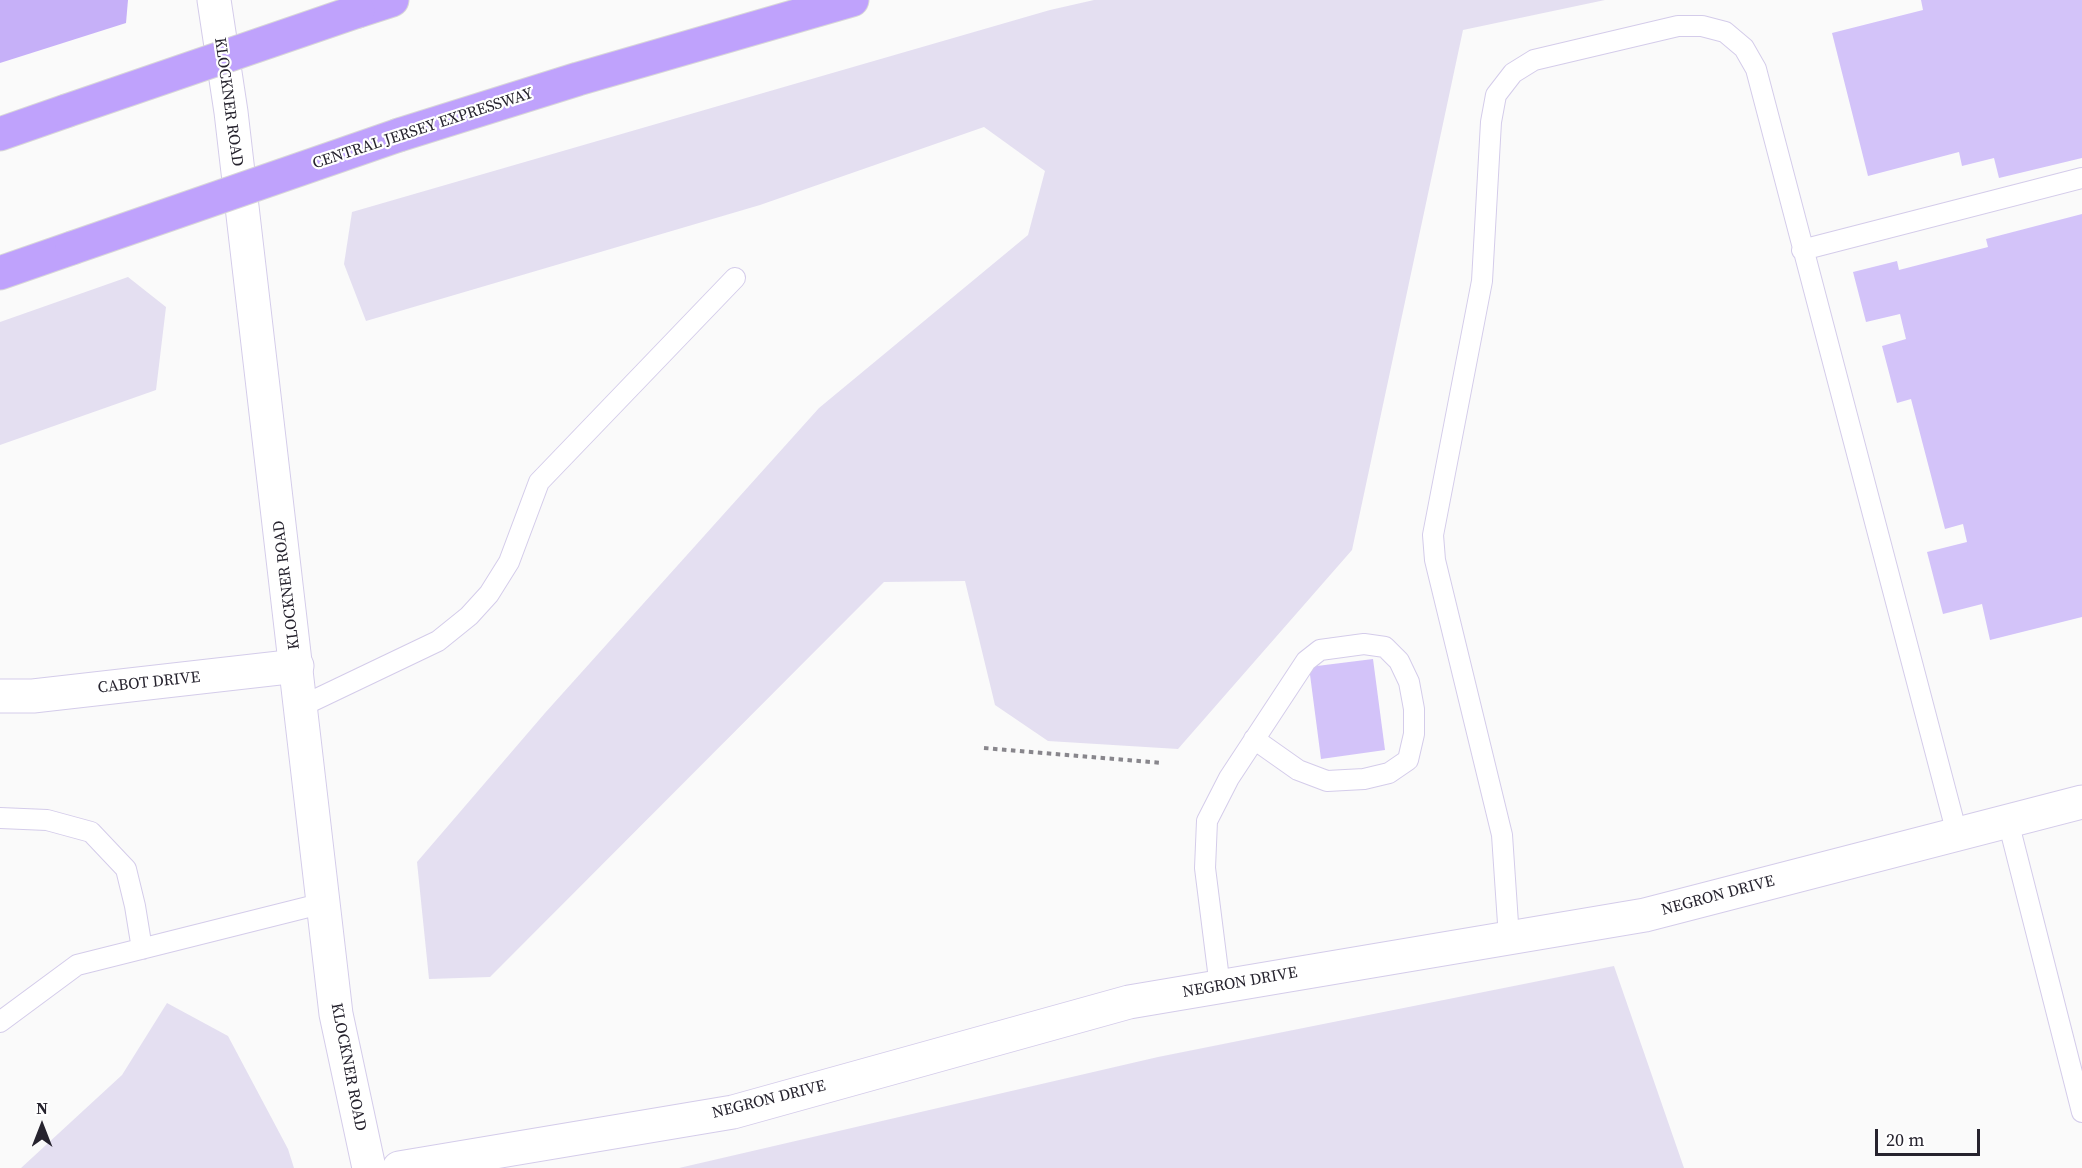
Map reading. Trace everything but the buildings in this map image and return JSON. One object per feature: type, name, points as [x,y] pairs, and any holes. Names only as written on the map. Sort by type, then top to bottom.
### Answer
[{"type":"highway","points":[[0,134],[392,0]]},
{"type":"highway","name":"CENTRAL JERSEY EXPRESSWAY","points":[[0,273],[399,135],[578,79],[852,0]]},
{"type":"street","name":"KLOCKNER ROAD","points":[[214,0],[231,112],[302,706],[336,1014],[369,1168]]},
{"type":"street","name":"CABOT DRIVE","points":[[0,696],[33,696],[297,666]]},
{"type":"street","name":"NEGRON DRIVE","points":[[399,1168],[733,1112],[1129,1002],[1645,915],[2082,802]]},
{"type":"lane","points":[[1509,938],[1502,835],[1435,560],[1433,535],[1482,280],[1491,122],[1496,95],[1513,73],[1534,60],[1678,26],[1702,26],[1725,32],[1744,48],[1755,69],[1957,834]]},
{"type":"lane","points":[[1802,250],[2082,178]]},
{"type":"lane","points":[[302,706],[438,641],[469,616],[489,594],[509,562],[539,482],[735,278]]},
{"type":"lane","points":[[1220,987],[1205,868],[1207,821],[1229,778],[1254,740],[1306,661],[1320,650],[1364,644],[1385,647],[1399,661],[1409,682],[1414,709],[1414,734],[1408,760],[1389,773],[1364,779],[1327,781],[1298,770],[1254,740]]},
{"type":"lane","points":[[0,818],[47,820],[91,832],[126,869],[142,949]]},
{"type":"lane","points":[[2008,821],[2082,1112]]},
{"type":"lane","points":[[0,1022],[77,965],[324,903]]},
{"type":"path","points":[[984,748],[1162,763]]},
{"type":"shaded area","points":[[0,0],[128,0],[126,23],[0,63]]},
{"type":"shaded area","points":[[1094,0],[1605,0],[1463,30],[1352,550],[1178,749],[1048,741],[995,705],[965,581],[884,582],[490,977],[429,979],[417,862],[545,713],[819,408],[1028,235],[1045,171],[984,127],[760,205],[366,321],[344,264],[352,212],[1050,10]]},
{"type":"shaded area","points":[[128,277],[166,307],[156,390],[0,445],[0,322]]},
{"type":"shaded area","points":[[1614,966],[1684,1168],[679,1168],[1158,1057]]},
{"type":"shaded area","points":[[167,1003],[228,1036],[288,1149],[294,1168],[21,1168],[122,1075]]}]
